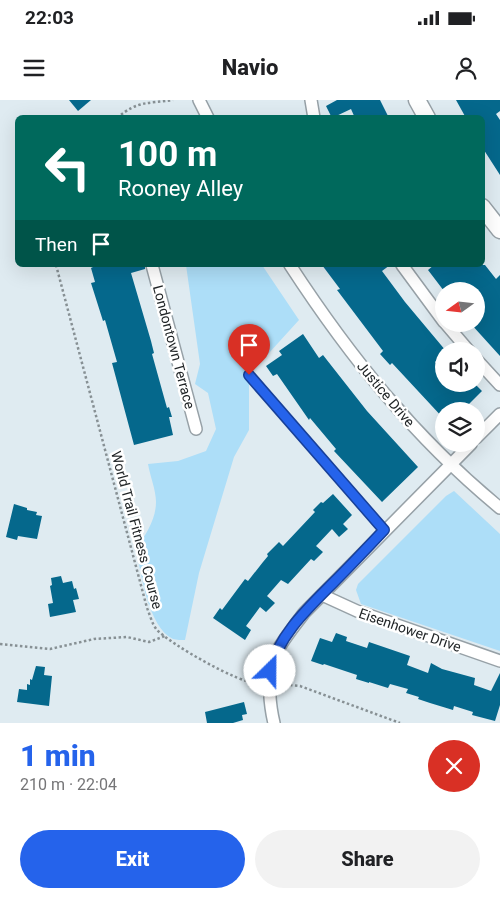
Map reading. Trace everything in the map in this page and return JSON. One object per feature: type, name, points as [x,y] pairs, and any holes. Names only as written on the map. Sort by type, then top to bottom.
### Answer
[{"type":"street","points":[[199,100],[206,115]]},
{"type":"street","points":[[311,100],[314,115]]},
{"type":"street","points":[[417,100],[425,115]]},
{"type":"street","points":[[485,211],[500,230]]},
{"type":"street","name":"Londontown Terrace","points":[[153,267],[196,428]]},
{"type":"street","name":"Justice Drive","points":[[291,267],[320,311],[380,390],[415,430],[500,508]]},
{"type":"street","points":[[403,267],[435,310]]},
{"type":"street","points":[[453,332],[461,342]]},
{"type":"street","points":[[485,369],[500,385]]},
{"type":"street","points":[[485,429],[500,414]]},
{"type":"street","points":[[274,723],[270,671],[272,660],[286,637],[304,613],[463,452]]},
{"type":"street","name":"Eisenhower Drive","points":[[322,595],[357,611],[500,661]]},
{"type":"lane","points":[[249,375],[384,530]]},
{"type":"path","points":[[121,115],[130,107],[140,103],[173,100]]},
{"type":"path","name":"World Trail Fitness Course","points":[[57,267],[153,625],[184,650],[244,682],[300,686],[400,723]]},
{"type":"path","points":[[0,644],[50,649],[94,639],[127,637],[149,642],[165,636]]},
{"type":"shaded area","points":[[186,267],[263,267],[299,320],[249,375],[249,430],[234,457],[199,573],[184,640],[173,639],[164,633],[157,623],[143,585],[136,548],[150,526],[156,508],[155,493],[148,464],[178,461],[206,451],[216,429],[208,393],[195,384],[200,364]]},
{"type":"shaded area","points":[[454,491],[500,534],[500,651],[361,604],[356,590],[358,584],[446,496]]},
{"type":"building","points":[[69,100],[91,100],[78,111]]},
{"type":"building","points":[[337,100],[380,100],[388,115],[354,115],[351,109],[338,115],[330,115],[326,106]]},
{"type":"building","points":[[456,100],[500,100],[500,111],[496,114],[500,120],[500,175],[485,152],[485,115],[464,115]]},
{"type":"building","points":[[485,265],[496,279],[500,275],[500,356],[478,332],[485,332],[485,282],[437,282],[428,270],[432,267],[485,267]]},
{"type":"building","points":[[145,267],[145,269],[131,273],[151,341],[154,353],[152,354],[167,408],[169,407],[172,417],[169,417],[173,435],[134,445],[112,363],[117,362],[105,320],[103,321],[91,283],[95,282],[91,268]]},
{"type":"building","points":[[324,267],[387,267],[382,271],[438,342],[435,342],[435,392],[481,392],[471,402],[435,402],[435,409],[392,363],[390,365],[380,354],[383,351],[337,290],[340,289]]},
{"type":"building","points":[[303,334],[319,358],[323,355],[367,411],[418,467],[382,502],[334,451],[336,449],[310,418],[309,420],[277,374],[273,376],[266,366],[282,355],[279,351]]},
{"type":"building","points":[[333,494],[352,515],[343,524],[348,529],[339,537],[332,529],[316,546],[323,552],[314,561],[311,559],[288,584],[281,580],[267,596],[275,603],[266,612],[260,607],[246,626],[251,630],[245,640],[213,618],[220,608],[222,610],[245,579],[248,581],[268,556],[267,554],[279,542],[283,546],[315,512],[313,510]]},
{"type":"building","points":[[14,504],[37,512],[36,515],[42,516],[37,539],[18,536],[17,540],[6,537]]},
{"type":"building","points":[[61,576],[63,583],[72,581],[74,589],[76,588],[79,599],[73,600],[76,612],[50,617],[48,604],[53,603],[50,586],[52,585],[51,578]]},
{"type":"building","points":[[336,633],[347,637],[346,641],[367,648],[369,642],[410,656],[407,665],[428,673],[431,663],[442,669],[475,678],[474,685],[491,691],[500,673],[500,705],[495,721],[472,715],[473,712],[454,706],[453,710],[418,699],[419,697],[406,693],[408,689],[390,684],[388,688],[369,683],[356,679],[357,675],[311,661],[320,638],[332,642]]},
{"type":"building","points":[[36,666],[45,667],[44,675],[52,676],[49,706],[17,702],[19,689],[27,690],[27,684],[30,685],[30,679],[32,680]]},
{"type":"building","points":[[244,702],[247,714],[242,715],[243,720],[233,723],[207,723],[205,712]]},
{"type":"route","points":[[249,375],[384,530],[304,613],[279,648],[272,660],[270,671]]}]
